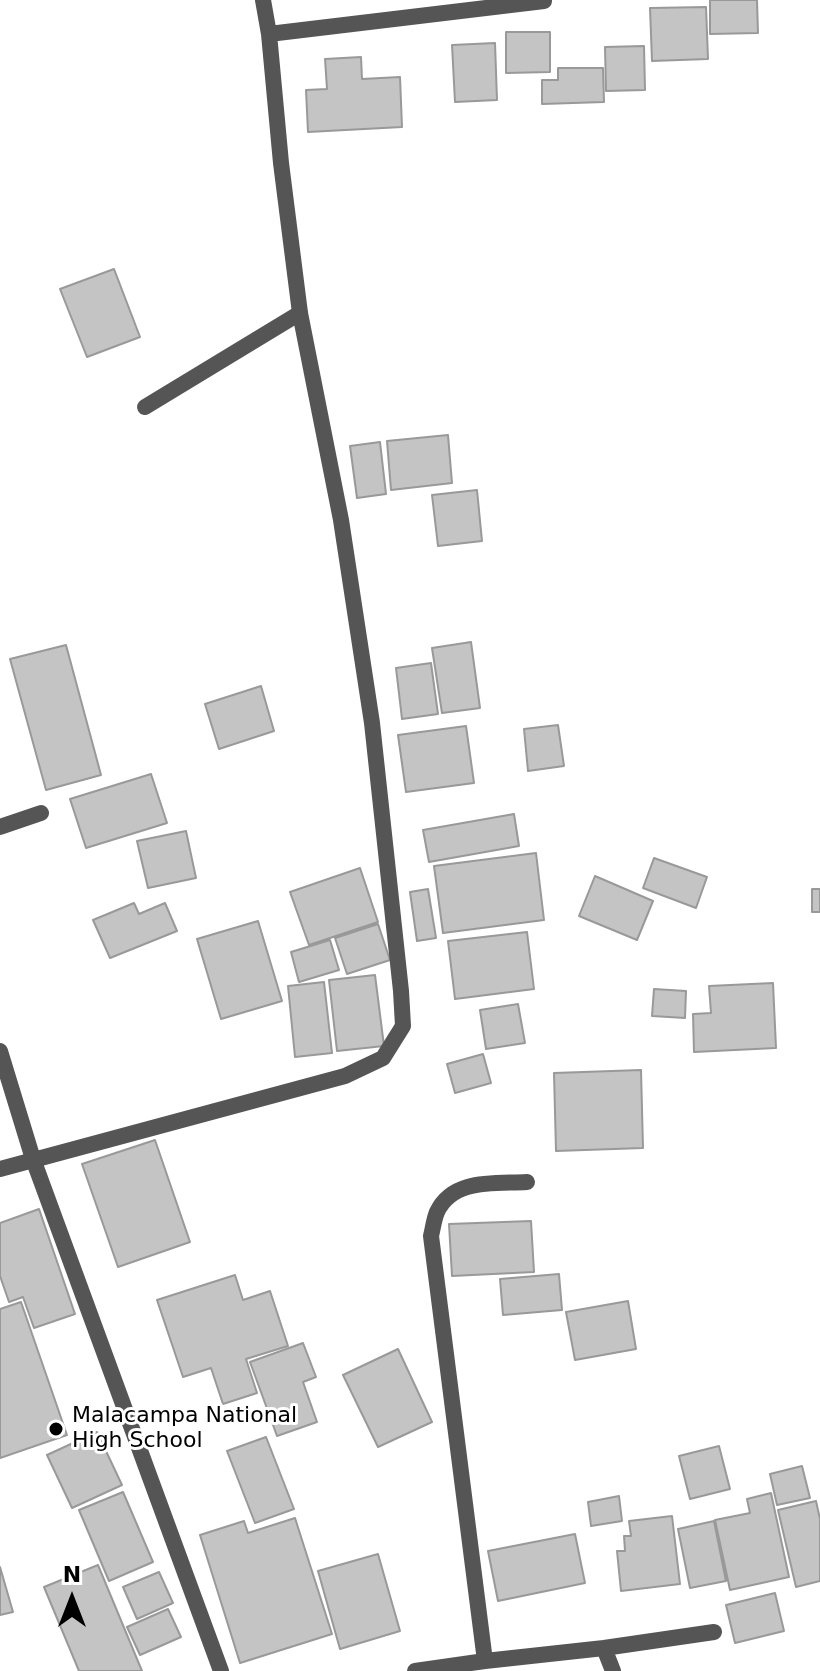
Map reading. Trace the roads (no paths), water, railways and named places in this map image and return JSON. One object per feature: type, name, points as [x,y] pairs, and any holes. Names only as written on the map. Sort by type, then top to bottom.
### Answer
[{"type":"street","points":[[0,1169],[345,1076],[383,1058],[403,1026],[372,723],[341,520],[300,313],[263,0]]},
{"type":"street","points":[[269,34],[544,1]]},
{"type":"street","points":[[145,407],[300,313]]},
{"type":"street","points":[[0,827],[41,813]]},
{"type":"street","points":[[0,1051],[33,1159],[221,1671]]},
{"type":"street","points":[[485,1661],[431,1236],[437,1213],[447,1197],[468,1185],[527,1182]]},
{"type":"street","points":[[415,1671],[714,1632]]},
{"type":"street","points":[[604,1648],[613,1671]]},
{"type":"place","name":"Malacampa National High School","points":[[56,1429]]}]
